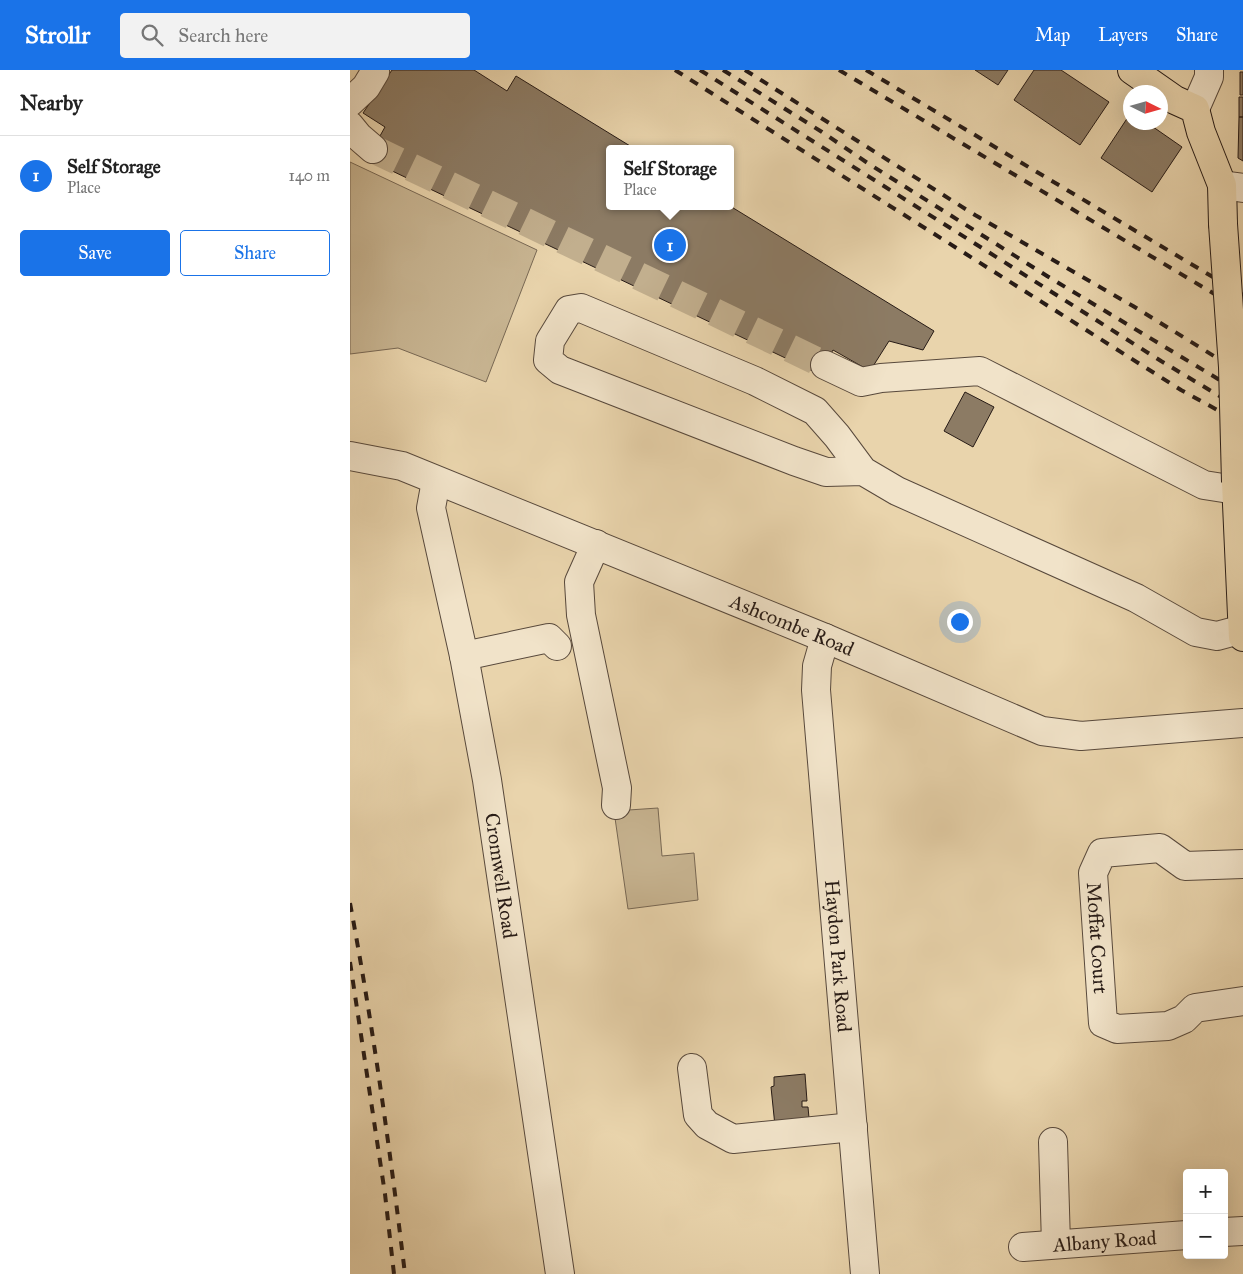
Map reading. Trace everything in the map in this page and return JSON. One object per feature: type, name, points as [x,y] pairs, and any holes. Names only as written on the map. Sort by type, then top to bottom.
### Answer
[{"type":"main road","points":[[1132,70],[1175,100],[1195,108],[1202,132],[1232,187],[1223,224],[1233,366],[1236,486],[1241,538],[1243,636]]},
{"type":"street","points":[[350,102],[366,86],[375,72],[374,70]]},
{"type":"street","points":[[1195,108],[1209,77],[1209,70]]},
{"type":"street","points":[[350,126],[372,149]]},
{"type":"street","points":[[863,471],[826,472],[560,370],[548,360],[550,341],[569,310],[581,308],[754,381],[815,411],[837,436],[863,471],[897,491],[1136,598],[1196,632],[1217,636],[1243,629]]},
{"type":"street","points":[[825,365],[861,382],[882,378],[980,371],[1204,485],[1236,486]]},
{"type":"street","name":"Ashcombe Road","points":[[350,456],[402,466],[825,638],[1042,730],[1081,736],[1243,723]]},
{"type":"street","name":"Cromwell Road","points":[[436,481],[431,508],[464,656],[497,842],[560,1274]]},
{"type":"street","points":[[596,544],[579,582],[581,615],[617,788],[616,805]]},
{"type":"street","points":[[464,656],[549,638],[557,646]]},
{"type":"street","name":"Haydon Park Road","points":[[825,638],[818,666],[816,690],[865,1274]]},
{"type":"street","name":"Moffat Court","points":[[1243,864],[1185,866],[1160,848],[1102,853],[1093,873],[1104,1023],[1118,1029],[1168,1026],[1184,1019],[1195,1008],[1243,1001]]},
{"type":"street","points":[[692,1068],[698,1115],[707,1125],[733,1139],[853,1127]]},
{"type":"street","points":[[1053,1142],[1056,1244]]},
{"type":"street","points":[[1228,1232],[1243,1231]]},
{"type":"street","name":"Albany Road","points":[[1023,1247],[1183,1235]]},
{"type":"shaded area","points":[[350,162],[537,250],[486,382],[398,348],[350,354]]},
{"type":"shaded area","points":[[658,808],[662,856],[694,853],[698,900],[628,909],[614,811]]},
{"type":"building","points":[[392,70],[474,70],[507,91],[516,76],[628,145],[606,145],[606,210],[734,210],[734,208],[934,331],[923,350],[889,341],[870,371],[833,350],[819,374],[367,159],[385,127],[363,113]]},
{"type":"building","points":[[975,70],[1008,70],[998,85]]},
{"type":"building","points":[[1034,70],[1061,70],[1109,102],[1080,145],[1014,100]]},
{"type":"building","points":[[1240,72],[1243,72],[1243,95],[1240,95]]},
{"type":"building","points":[[1239,97],[1243,97],[1243,117],[1239,117]]},
{"type":"building","points":[[1239,117],[1243,117],[1243,161],[1238,158]]},
{"type":"building","points":[[1123,125],[1123,130],[1158,130],[1182,147],[1152,192],[1101,158]]},
{"type":"building","points":[[965,392],[994,407],[973,447],[944,431]]},
{"type":"building","points":[[805,1074],[807,1101],[802,1101],[802,1107],[808,1107],[810,1129],[775,1126],[771,1087],[774,1086],[774,1077]]},
{"type":"tunnel","points":[[373,149],[825,365]]},
{"type":"railway","points":[[675,70],[1181,390],[1243,424]]},
{"type":"railway","points":[[700,70],[1161,361],[1243,410]]},
{"type":"railway","points":[[723,70],[1047,276],[1243,394]]},
{"type":"railway","points":[[745,70],[975,215],[1133,306],[1243,374]]},
{"type":"railway","points":[[839,70],[1243,311]]},
{"type":"railway","points":[[866,70],[1243,295]]},
{"type":"railway","points":[[350,903],[380,1088],[405,1274]]},
{"type":"railway","points":[[350,962],[385,1194],[394,1274]]},
{"type":"place","name":"Self Storage","points":[[670,245]]}]
